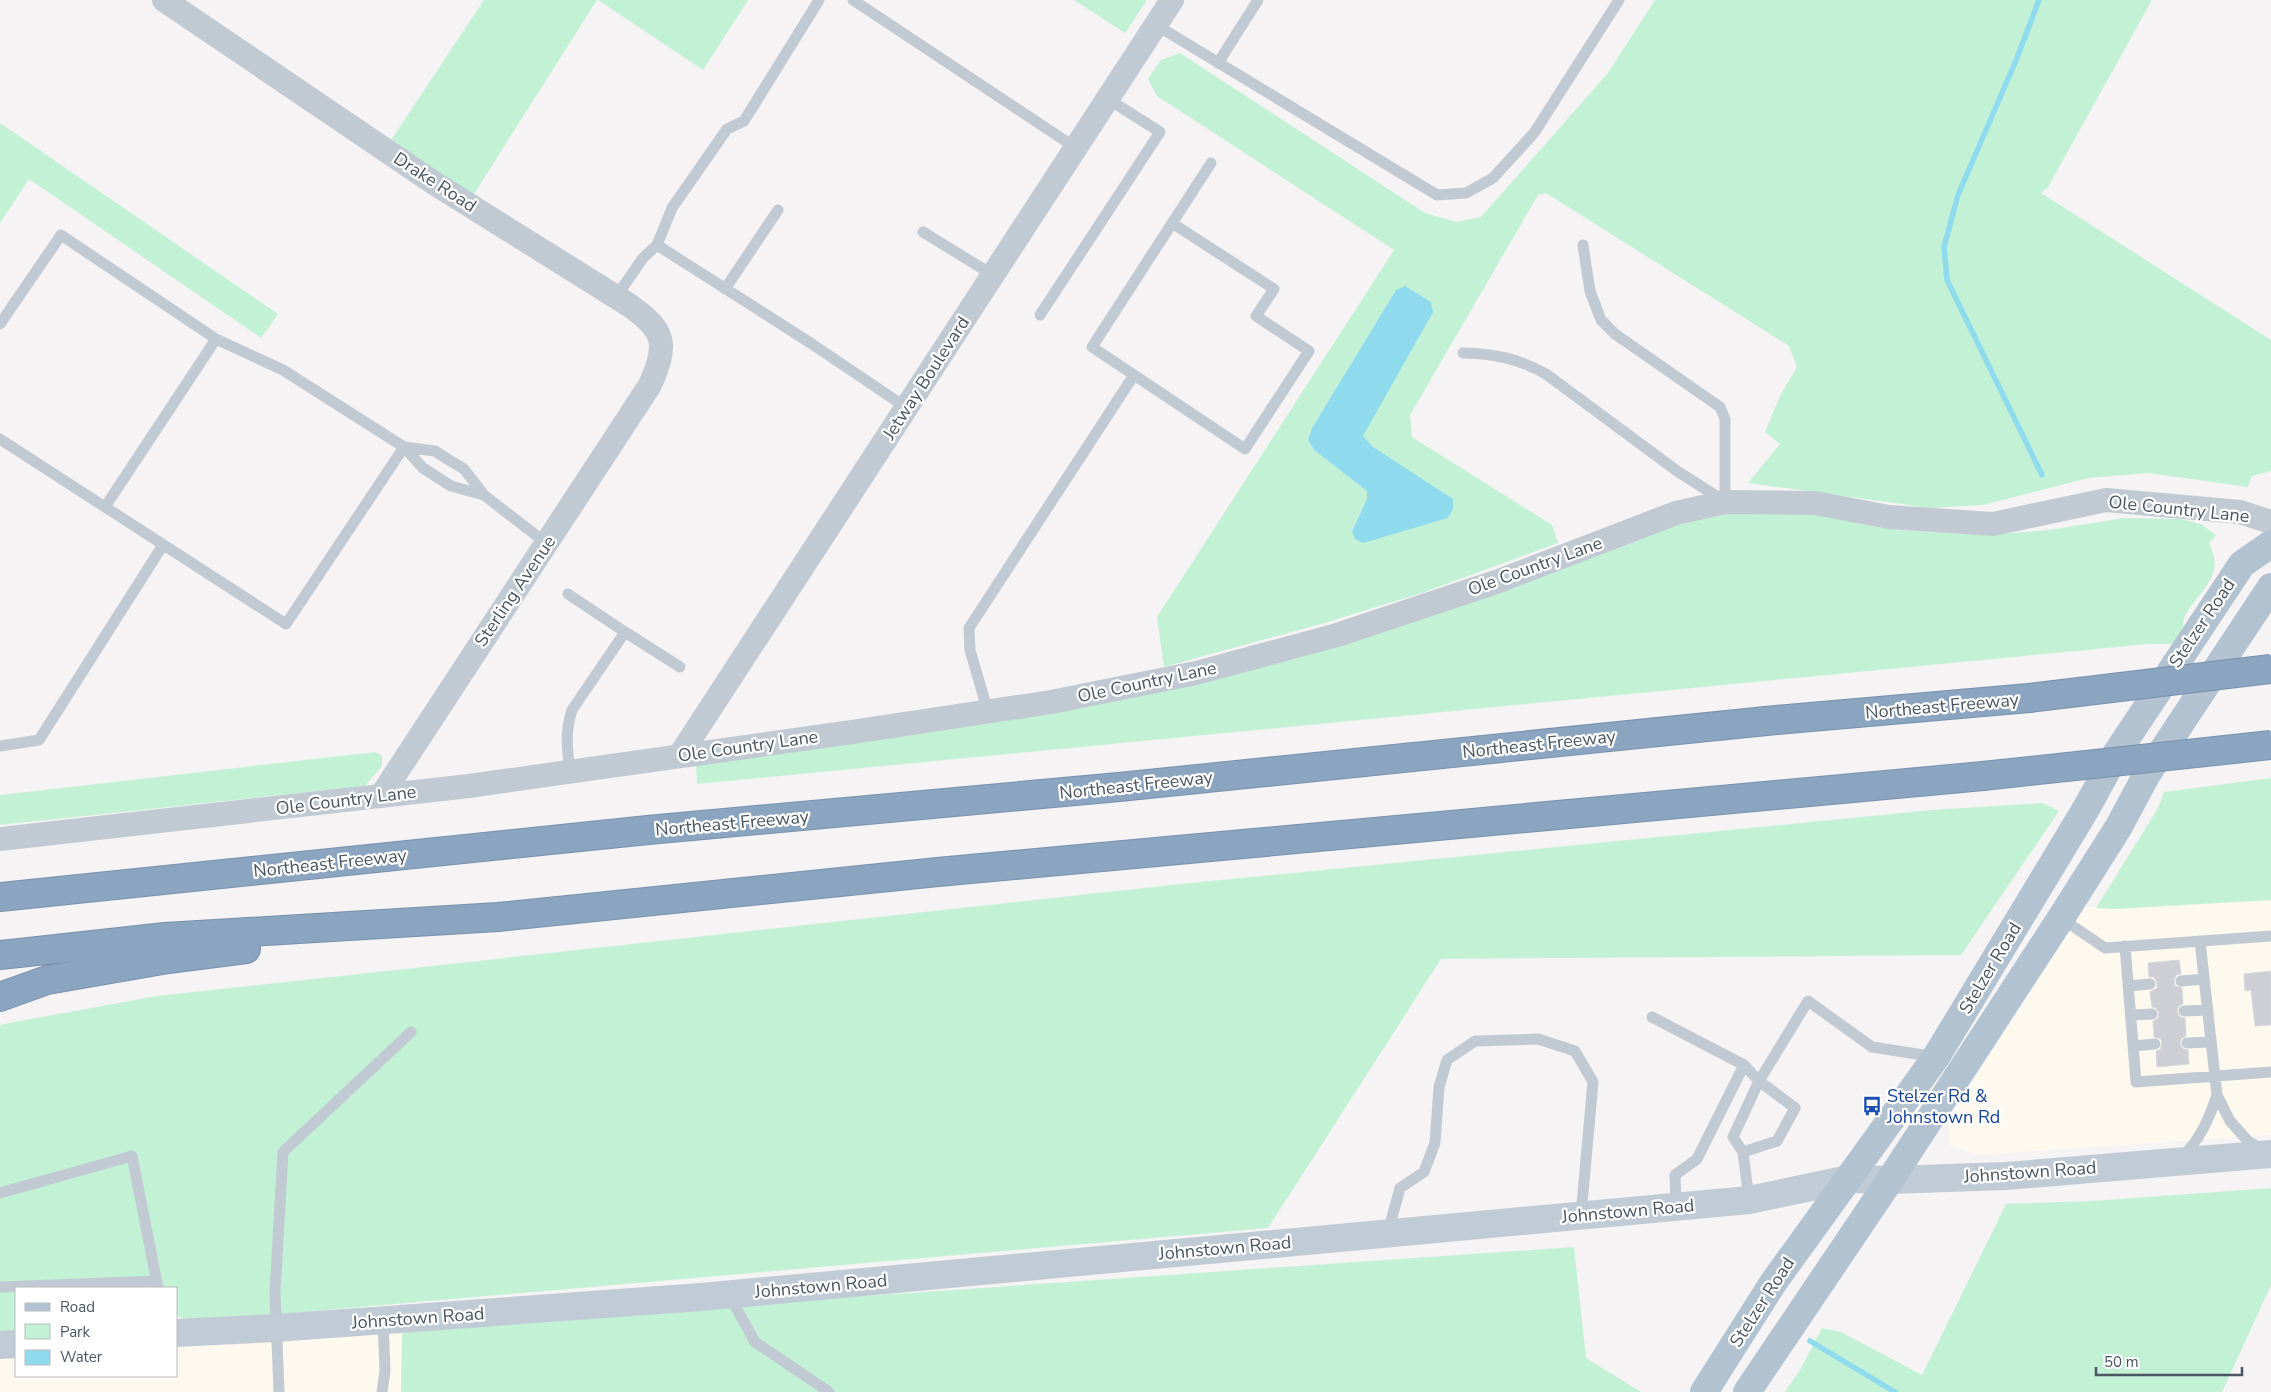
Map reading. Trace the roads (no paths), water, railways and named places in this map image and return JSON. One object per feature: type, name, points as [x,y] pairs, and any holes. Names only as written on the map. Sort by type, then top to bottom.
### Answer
[{"type":"highway","name":"Northeast Freeway","points":[[0,895],[28,894],[648,830],[1119,788],[1776,720],[2029,698],[2271,670]]},
{"type":"highway","points":[[0,997],[47,980],[168,959],[498,917],[938,872],[1983,776],[2271,745]]},
{"type":"highway","points":[[0,955],[165,937],[498,917]]},
{"type":"main road","name":"Stelzer Road","points":[[1704,1392],[1773,1283],[1936,1057],[2087,807],[2116,754],[2242,564],[2271,544]]},
{"type":"main road","name":"Stelzer Road","points":[[1747,1392],[1890,1180],[2061,918],[2118,828],[2147,774],[2271,587]]},
{"type":"main road","name":"Johnstown Road","points":[[178,1333],[276,1328],[729,1294],[1676,1207],[1749,1200],[1848,1179],[1890,1180],[2006,1176],[2270,1154]]},
{"type":"main road","points":[[0,1345],[15,1344]]},
{"type":"street","name":"Jetway Boulevard","points":[[680,755],[1172,0]]},
{"type":"street","name":"Drake Road","points":[[169,1],[434,183],[648,318],[657,329],[660,342],[660,362],[650,385]]},
{"type":"street","name":"Sterling Avenue","points":[[380,796],[650,385]]},
{"type":"street","name":"Ole Country Lane","points":[[0,839],[380,796],[570,772],[1051,702],[1196,673],[1336,635],[1496,582],[1676,513],[1725,502],[1815,503],[1889,517],[1993,524],[2106,500],[2240,512],[2271,522]]},
{"type":"lane","points":[[616,297],[643,258],[657,245],[672,208],[727,129],[744,120],[819,0]]},
{"type":"lane","points":[[853,0],[1076,148]]},
{"type":"lane","points":[[1218,63],[1258,0]]},
{"type":"lane","points":[[1156,25],[1436,195],[1466,194],[1493,178],[1534,133],[1619,0]]},
{"type":"lane","points":[[1040,315],[1160,132],[1108,99]]},
{"type":"lane","points":[[1172,223],[1274,289],[1256,316],[1309,351],[1245,449],[1092,348],[1172,223],[1211,163]]},
{"type":"lane","points":[[726,289],[778,210]]},
{"type":"lane","points":[[922,232],[993,275]]},
{"type":"lane","points":[[0,324],[61,235],[216,339],[283,370],[404,447],[423,468],[451,486],[484,495]]},
{"type":"lane","points":[[657,245],[907,408]]},
{"type":"lane","points":[[1583,245],[1590,290],[1601,320],[1615,334],[1720,407],[1724,418],[1725,502]]},
{"type":"lane","points":[[105,507],[216,339]]},
{"type":"lane","points":[[1462,353],[1490,354],[1524,362],[1546,374],[1677,471],[1725,502]]},
{"type":"lane","points":[[988,712],[970,650],[969,628],[1134,375]]},
{"type":"lane","points":[[0,439],[286,624],[404,447]]},
{"type":"lane","points":[[404,447],[435,451],[464,469],[484,495],[546,543]]},
{"type":"lane","points":[[0,746],[39,740],[163,545]]},
{"type":"lane","points":[[568,594],[680,667]]},
{"type":"lane","points":[[570,772],[566,742],[568,723],[572,710],[625,632]]},
{"type":"lane","points":[[2061,918],[2105,948],[2271,936]]},
{"type":"lane","points":[[2200,941],[2217,1095],[2230,1121],[2248,1140],[2270,1154]]},
{"type":"lane","points":[[2125,946],[2136,1082],[2271,1072]]},
{"type":"lane","points":[[2181,981],[2204,979]]},
{"type":"lane","points":[[2128,986],[2150,984]]},
{"type":"lane","points":[[1749,1200],[1743,1152],[1733,1136],[1759,1081],[1808,1001],[1872,1047],[1936,1057]]},
{"type":"lane","points":[[2184,1012],[2208,1010]]},
{"type":"lane","points":[[2131,1015],[2152,1014]]},
{"type":"lane","points":[[1652,1017],[1744,1065],[1759,1081],[1795,1108],[1777,1141],[1743,1152]]},
{"type":"lane","points":[[279,1392],[275,1292],[282,1152],[411,1032]]},
{"type":"lane","points":[[1387,1233],[1400,1188],[1424,1172],[1435,1143],[1439,1087],[1447,1060],[1475,1041],[1538,1039],[1575,1051],[1593,1082],[1580,1215]]},
{"type":"lane","points":[[2187,1043],[2211,1042]]},
{"type":"lane","points":[[2133,1046],[2155,1044]]},
{"type":"lane","points":[[1676,1207],[1676,1175],[1697,1158],[1744,1065]]},
{"type":"lane","points":[[2178,1161],[2194,1145],[2208,1121],[2217,1095]]},
{"type":"lane","points":[[0,1193],[132,1156],[157,1285],[0,1287]]},
{"type":"lane","points":[[729,1294],[755,1342],[829,1392]]},
{"type":"lane","points":[[382,1392],[385,1371],[383,1320]]},
{"type":"water","points":[[1405,286],[1431,302],[1433,312],[1363,436],[1373,447],[1453,499],[1453,509],[1448,518],[1363,543],[1355,539],[1352,531],[1367,499],[1367,491],[1314,450],[1308,440],[1312,428],[1396,290]]},
{"type":"waterway","points":[[2039,0],[2017,58],[1958,195],[1944,247],[1947,280],[2042,475]]},
{"type":"waterway","points":[[1810,1341],[1895,1392]]},
{"type":"place","name":"Stelzer Rd & Johnstown Rd","points":[[1872,1106]]}]
